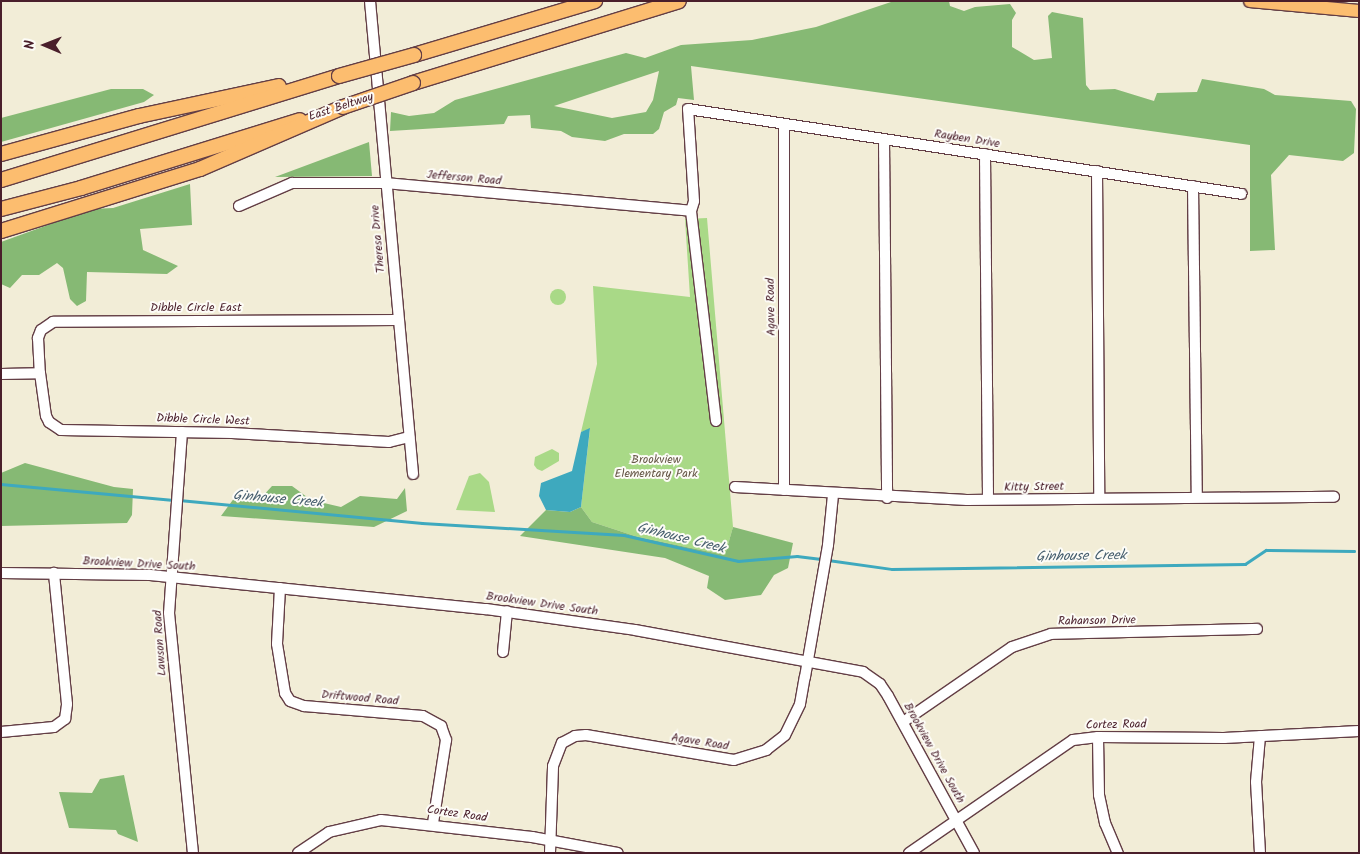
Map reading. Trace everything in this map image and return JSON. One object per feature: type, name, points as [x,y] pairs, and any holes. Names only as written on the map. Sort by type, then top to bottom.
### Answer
[{"type":"highway","points":[[1,180],[339,76],[595,1]]},
{"type":"highway","name":"East Beltway","points":[[1,209],[81,188],[679,1]]},
{"type":"highway","points":[[1,154],[139,116],[339,76]]},
{"type":"highway","points":[[1,231],[200,169],[343,107]]},
{"type":"main road","points":[[1250,1],[1359,11]]},
{"type":"street","name":"Theresa Drive","points":[[370,1],[385,183],[413,474]]},
{"type":"street","name":"Rayben Drive","points":[[691,211],[694,201],[688,109],[1242,194]]},
{"type":"street","name":"Agave Road","points":[[784,124],[784,490]]},
{"type":"street","points":[[884,139],[887,498]]},
{"type":"street","points":[[985,154],[988,499]]},
{"type":"street","points":[[1096,171],[1099,498]]},
{"type":"street","name":"Jefferson Road","points":[[239,206],[292,183],[385,183],[691,211]]},
{"type":"street","points":[[1194,186],[1196,497]]},
{"type":"street","points":[[691,211],[716,421]]},
{"type":"street","name":"Dibble Circle East","points":[[40,373],[38,338],[42,330],[53,322],[398,320]]},
{"type":"street","points":[[1,374],[40,373]]},
{"type":"street","name":"Dibble Circle West","points":[[40,373],[46,416],[49,422],[61,430],[182,432],[390,442],[409,436]]},
{"type":"street","name":"Lawson Road","points":[[182,432],[171,578],[172,652],[193,853]]},
{"type":"street","name":"Kitty Street","points":[[735,487],[887,498],[1334,497]]},
{"type":"street","name":"Agave Road","points":[[550,853],[553,766],[555,753],[562,743],[586,735],[720,758],[751,757],[785,735],[800,704],[828,545],[833,495]]},
{"type":"street","name":"Brookview Drive South","points":[[1,572],[171,578],[559,617],[808,661],[869,676],[880,684],[974,853]]},
{"type":"street","points":[[1,732],[54,727],[65,719],[67,704],[54,573]]},
{"type":"street","name":"Driftwood Road","points":[[280,588],[277,644],[285,693],[290,701],[304,706],[423,716],[441,726],[446,740],[433,823]]},
{"type":"street","points":[[503,652],[507,611]]},
{"type":"street","name":"Rahanson Drive","points":[[902,722],[1012,647],[1051,634],[1257,629]]},
{"type":"street","name":"Cortez Road","points":[[909,853],[1059,747],[1072,740],[1098,737],[1260,736],[1359,731]]},
{"type":"street","points":[[1260,736],[1256,782],[1260,853]]},
{"type":"street","points":[[1098,737],[1099,795],[1105,823],[1118,853]]},
{"type":"street","name":"Cortez Road","points":[[298,853],[329,832],[358,823],[381,820],[433,823],[618,853]]},
{"type":"green space","points":[[894,1],[949,1],[950,6],[964,11],[975,7],[1010,4],[1016,13],[1012,20],[1012,47],[1034,60],[1052,58],[1048,16],[1052,12],[1083,18],[1086,85],[1090,90],[1115,89],[1154,101],[1157,93],[1197,92],[1202,79],[1264,89],[1275,95],[1351,101],[1356,109],[1354,153],[1343,161],[1289,155],[1271,175],[1275,250],[1250,251],[1250,145],[691,66],[694,100],[678,98],[676,105],[664,112],[659,129],[653,134],[624,134],[605,141],[572,137],[561,131],[531,128],[530,115],[508,116],[504,124],[390,131],[391,112],[409,116],[434,113],[455,100],[626,53],[645,58],[681,45],[752,40],[816,27]],"holes":[[[659,71],[653,100],[646,112],[612,118],[554,106]]]},
{"type":"green space","points":[[111,89],[143,89],[154,95],[144,102],[1,142],[1,118]]},
{"type":"green space","points":[[369,142],[372,176],[275,177]]},
{"type":"green space","points":[[190,184],[192,225],[140,229],[143,250],[178,266],[167,274],[87,272],[86,301],[77,306],[70,299],[63,268],[57,263],[39,275],[22,275],[10,288],[1,284],[1,242],[92,209],[113,208]]},
{"type":"green space","name":"Brookview Elementary Park","points":[[707,218],[733,527],[725,555],[638,537],[592,522],[581,507],[590,429],[581,432],[597,364],[593,286],[690,297],[685,219]]},
{"type":"green space","points":[[555,289],[561,289],[566,294],[564,303],[555,305],[550,300],[550,294]]},
{"type":"green space","points":[[552,449],[559,453],[559,461],[542,471],[537,469],[534,465],[535,457]]},
{"type":"green space","points":[[25,463],[114,487],[133,489],[132,515],[127,523],[1,526],[1,473]]},
{"type":"green space","points":[[480,473],[489,482],[495,512],[456,510],[469,476]]},
{"type":"green space","points":[[272,486],[292,486],[311,500],[341,507],[360,496],[397,499],[405,488],[407,511],[374,527],[221,516],[235,497],[261,498]]},
{"type":"green space","points":[[581,507],[592,522],[638,537],[725,555],[733,527],[793,543],[788,568],[774,575],[761,595],[725,600],[707,588],[709,576],[665,558],[520,536],[546,510],[570,512]]},
{"type":"green space","points":[[124,775],[138,842],[118,834],[116,830],[69,828],[59,792],[92,793],[100,779]]},
{"type":"water","points":[[590,428],[581,507],[570,512],[546,510],[539,496],[541,483],[572,471],[581,432]]},
{"type":"waterway","name":"Ginhouse Creek","points":[[1,484],[173,500]]},
{"type":"waterway","name":"Ginhouse Creek","points":[[179,500],[422,523],[624,535],[738,561],[797,556],[823,559]]},
{"type":"waterway","name":"Ginhouse Creek","points":[[828,560],[892,569],[1245,564],[1266,550],[1354,551]]}]
